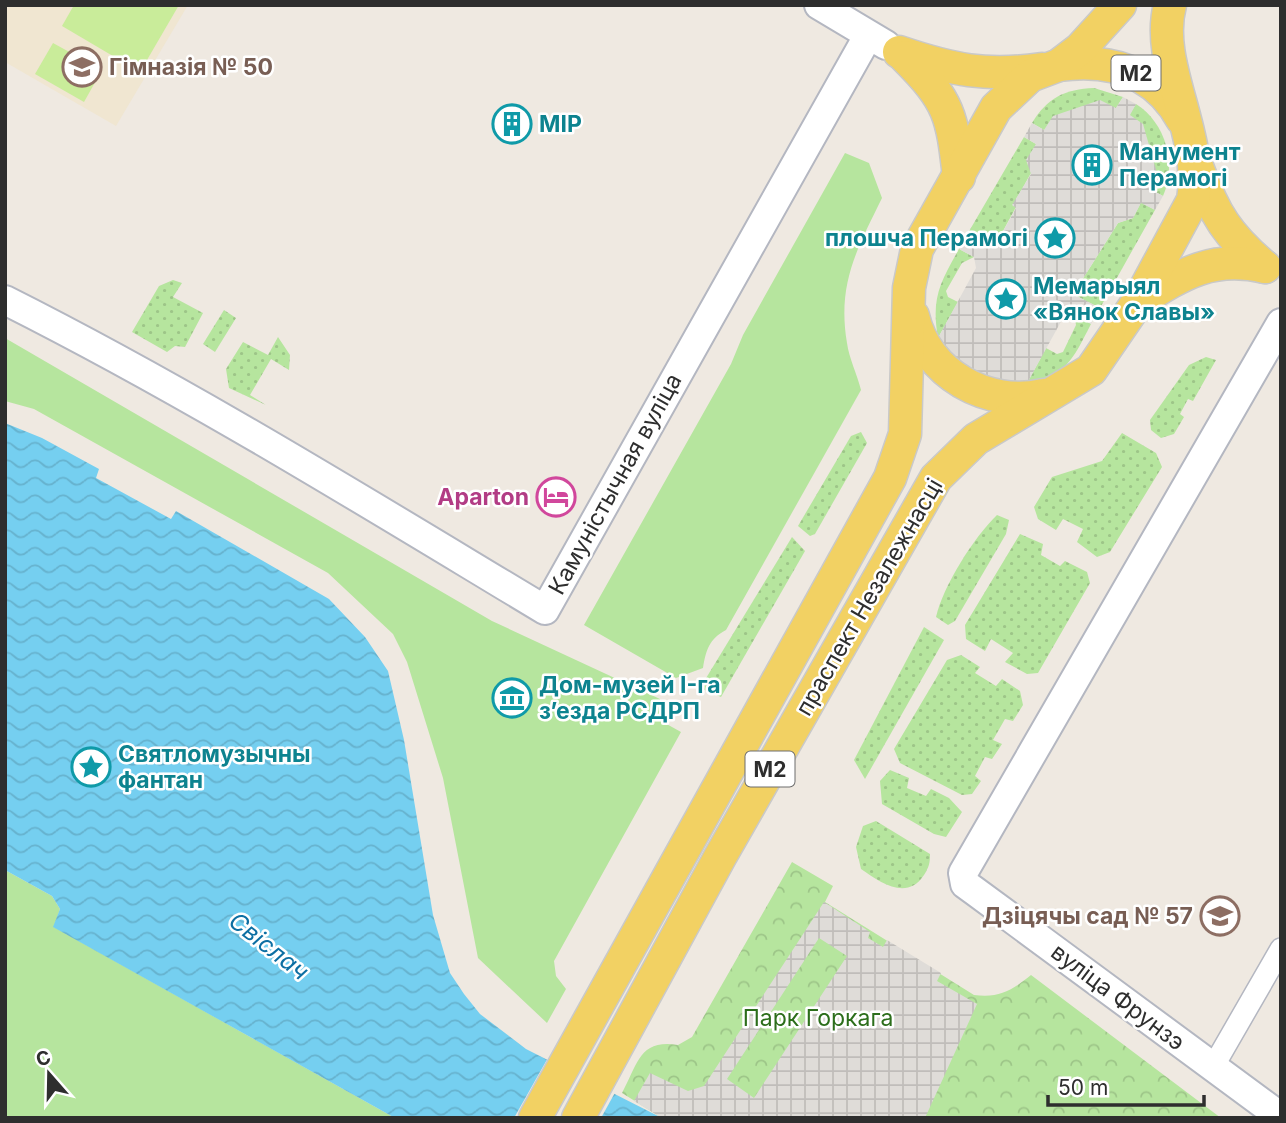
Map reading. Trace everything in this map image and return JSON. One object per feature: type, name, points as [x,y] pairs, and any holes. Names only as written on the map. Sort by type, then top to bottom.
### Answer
[{"type":"main road","name":"праспект Незалежнасці","points":[[535,1118],[890,478],[905,434],[911,269],[917,249],[996,107],[1018,85],[1080,49],[1120,5]]},
{"type":"main road","name":"праспект Незалежнасці","points":[[578,1118],[726,846],[936,478],[976,439],[1091,370],[1139,300],[1192,200],[1196,162],[1168,46],[1166,28],[1170,5]]},
{"type":"main road","points":[[900,52],[972,72],[1011,73],[1053,66]]},
{"type":"main road","points":[[900,52],[933,85],[950,114],[959,177]]},
{"type":"main road","name":"М2","points":[[1053,66],[1093,62],[1135,73],[1169,99],[1188,130]]},
{"type":"main road","points":[[1196,162],[1218,217],[1233,240],[1273,271]]},
{"type":"main road","points":[[1139,300],[1208,264],[1242,262],[1273,271]]},
{"type":"main road","name":"М2","points":[[910,303],[914,322],[929,352],[947,371],[968,386],[983,393],[1017,398],[1054,391]]},
{"type":"street","points":[[819,5],[900,52]]},
{"type":"street","name":"Камуністычная вуліца","points":[[5,300],[109,353],[389,515],[545,610],[869,36]]},
{"type":"street","name":"вуліца Фрунзэ","points":[[1281,323],[963,873],[965,884],[1281,1117]]},
{"type":"street","points":[[1213,1067],[1281,949]]},
{"type":"shaded area","name":"Гімназія № 50","points":[[5,5],[188,5],[116,126],[5,62]]},
{"type":"shaded area","name":"плошча Перамогі","points":[[1123,97],[1136,104],[1130,115],[1143,124],[1157,173],[1150,189],[1163,196],[1155,210],[1141,203],[1133,218],[1118,223],[1077,288],[1080,290],[1077,296],[1100,308],[1091,324],[1074,314],[1063,318],[1025,387],[1008,387],[953,360],[938,338],[976,268],[974,257],[959,249],[968,233],[990,245],[992,242],[996,244],[1016,208],[1012,205],[1031,174],[1026,160],[1036,144],[1024,137],[1032,123],[1044,130],[1053,116],[1100,100],[1116,108]]},
{"type":"shaded area","points":[[824,902],[870,932],[868,938],[883,947],[887,940],[941,973],[937,981],[977,1004],[925,1118],[662,1118],[634,1101],[650,1073],[688,1091],[704,1086]],"holes":[[[819,938],[847,956],[754,1098],[727,1079]]]},
{"type":"green space","points":[[74,5],[179,5],[140,72],[62,26]]},
{"type":"green space","points":[[53,43],[102,70],[84,102],[35,74]]},
{"type":"green space","points":[[1094,88],[1123,97],[1116,108],[1044,130],[1032,123],[1044,107],[1058,96],[1074,90]]},
{"type":"green space","points":[[1136,104],[1155,122],[1166,145],[1169,171],[1163,196],[1150,189],[1129,115]]},
{"type":"green space","points":[[1024,137],[1036,144],[1031,173],[996,244],[991,246],[968,233]]},
{"type":"green space","points":[[845,153],[869,163],[882,198],[851,268],[845,303],[848,349],[861,390],[726,630],[709,646],[703,668],[676,678],[584,625],[731,364],[743,335]]},
{"type":"green space","points":[[1141,202],[1155,210],[1100,308],[1076,296],[1079,290],[1077,288],[1118,223],[1133,218]]},
{"type":"green space","points":[[959,249],[974,257],[962,263],[946,291],[948,297],[958,302],[938,338],[936,312],[939,291]]},
{"type":"green space","points":[[173,280],[182,283],[173,297],[203,313],[185,347],[175,346],[167,352],[132,332],[159,286]]},
{"type":"green space","points":[[224,310],[236,318],[215,352],[203,344]]},
{"type":"green space","points":[[1074,314],[1091,324],[1073,357],[1050,377],[1025,387],[1046,348],[1057,354],[1063,352],[1076,325]]},
{"type":"green space","points":[[278,337],[290,355],[289,370],[271,359],[250,395],[266,405],[229,388],[226,369],[243,342],[268,355]]},
{"type":"green space","points":[[5,338],[492,621],[660,699],[663,722],[681,732],[554,961],[556,976],[566,989],[547,1023],[478,958],[443,778],[407,662],[393,634],[328,573],[34,409],[5,401]]},
{"type":"green space","points":[[1206,357],[1216,360],[1193,401],[1188,399],[1180,414],[1184,417],[1174,434],[1161,438],[1151,430],[1150,420],[1189,365]]},
{"type":"green space","points":[[861,432],[867,443],[815,534],[810,536],[798,526],[851,436]]},
{"type":"green space","points":[[1122,433],[1156,453],[1162,467],[1110,552],[1097,557],[1077,542],[1083,529],[1063,519],[1056,530],[1038,519],[1034,507],[1052,477],[1102,461]]},
{"type":"green space","points":[[997,515],[1009,520],[1006,534],[955,621],[948,625],[936,617],[945,591],[969,549]]},
{"type":"green space","points":[[1020,534],[1043,544],[1041,555],[1060,566],[1065,561],[1087,572],[1090,583],[1038,673],[1027,674],[1005,662],[1013,653],[991,639],[985,651],[966,639],[965,625]]},
{"type":"green space","points":[[792,537],[805,551],[721,697],[700,688]]},
{"type":"green space","points":[[924,627],[944,640],[865,779],[854,760]]},
{"type":"green space","points":[[961,655],[980,667],[975,673],[996,686],[1002,679],[1020,691],[1023,705],[1013,721],[1005,719],[993,740],[1002,744],[992,759],[985,757],[975,776],[981,781],[972,794],[962,795],[900,763],[894,749],[947,660]]},
{"type":"green space","points":[[890,770],[909,778],[907,788],[926,796],[931,789],[949,798],[962,812],[946,837],[934,834],[882,804],[880,781]]},
{"type":"green space","points":[[876,821],[930,854],[927,870],[917,883],[910,887],[894,887],[861,869],[856,847],[863,826]]},
{"type":"green space","name":"Парк Горкага","points":[[792,862],[833,886],[825,902],[974,995],[1005,992],[1031,975],[1221,1118],[662,1118],[622,1093],[636,1063],[647,1050],[665,1044],[678,1045],[692,1037]]},
{"type":"green space","points":[[5,870],[52,896],[60,909],[54,927],[395,1118],[5,1118]]},
{"type":"water","name":"Свіслач","points":[[5,423],[42,438],[99,469],[96,478],[171,519],[176,511],[329,599],[365,637],[388,671],[404,740],[433,915],[450,973],[480,1014],[526,1049],[662,1118],[395,1118],[53,927],[60,909],[52,896],[5,870]]},
{"type":"pier","points":[[549,1056],[617,1089],[601,1118],[514,1118]]},
{"type":"place","name":"Гімназія № 50","points":[[82,67]]},
{"type":"place","name":"МІР","points":[[512,124]]},
{"type":"place","name":"Манумент Перамогі","points":[[1092,165]]},
{"type":"place","name":"плошча Перамогі","points":[[1055,238]]},
{"type":"place","name":"Мемарыял «Вянок Славы»","points":[[1006,299]]},
{"type":"place","name":"Aparton","points":[[556,497]]},
{"type":"place","name":"Дом-музей I-га зʼезда РСДРП","points":[[512,698]]},
{"type":"place","name":"Святломузычны фантан","points":[[91,767]]},
{"type":"place","name":"Дзіцячы сад № 57","points":[[1220,916]]}]
